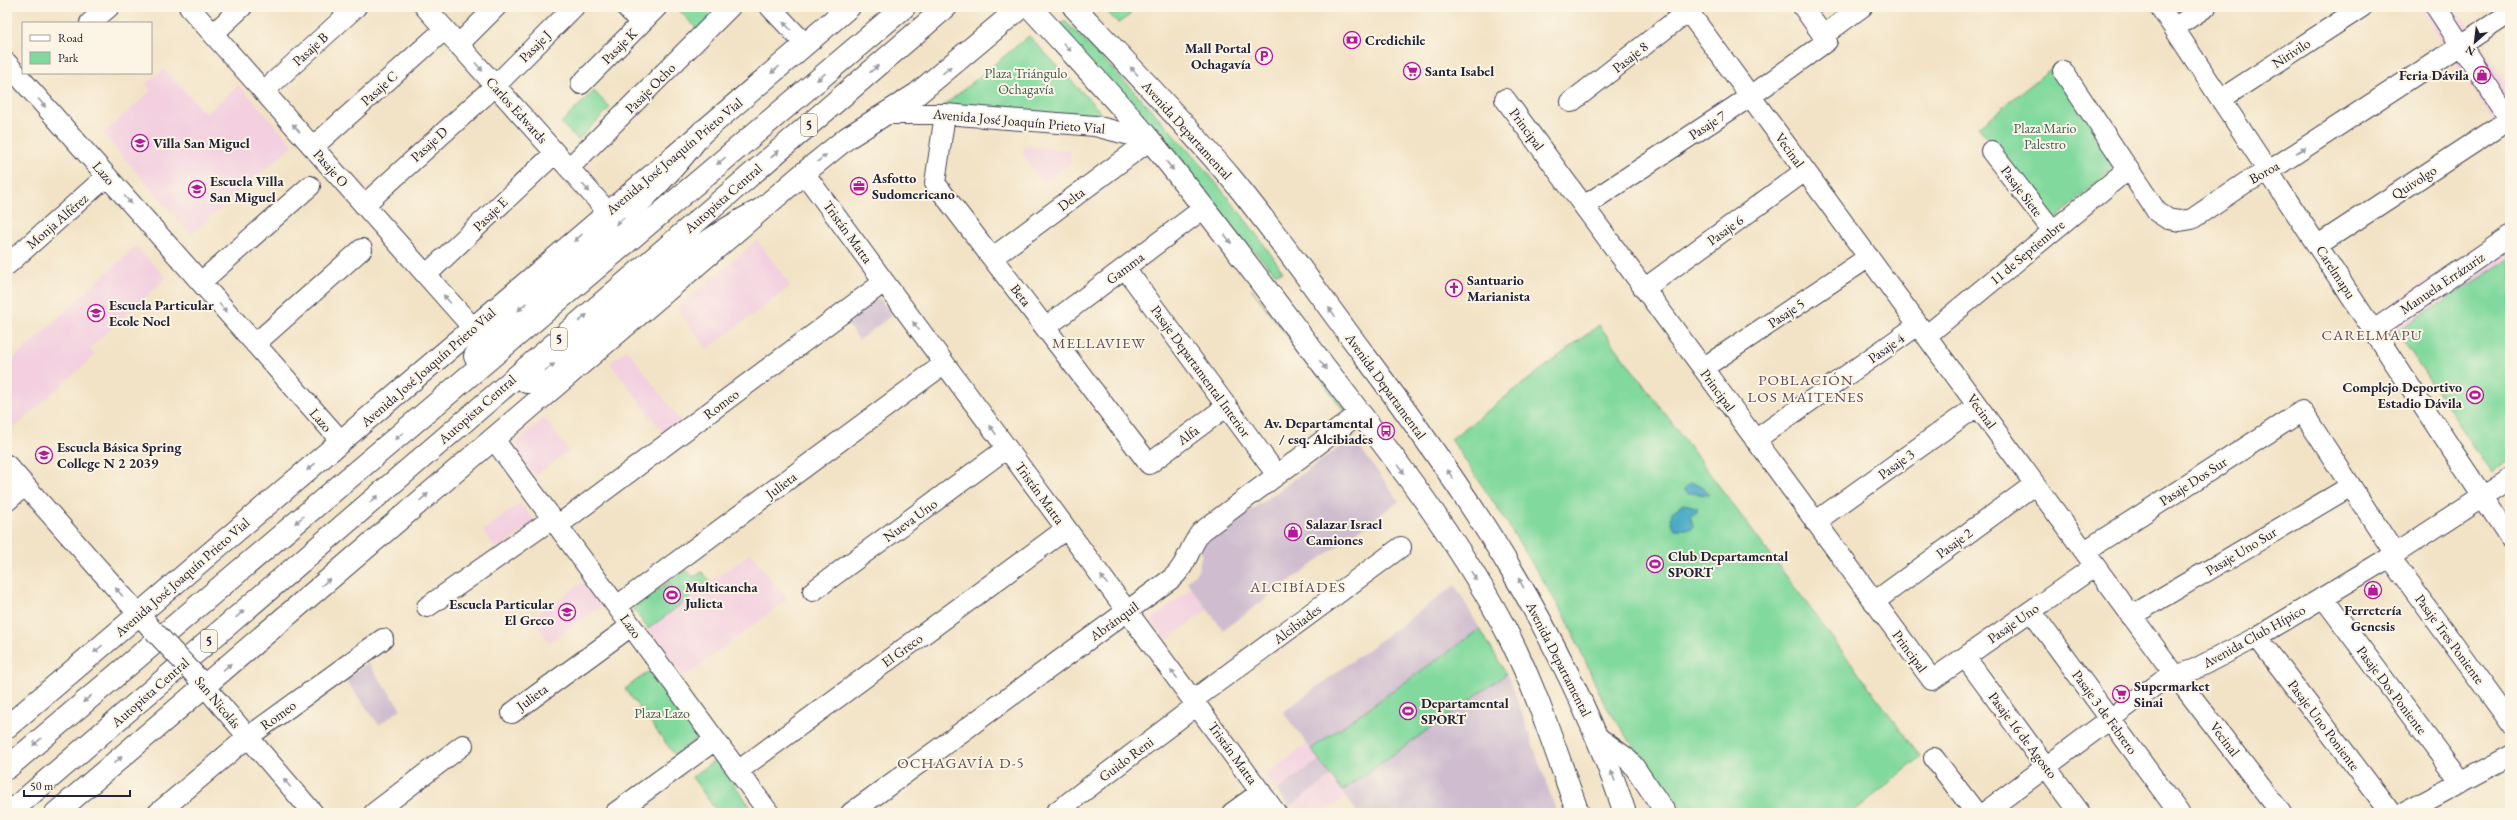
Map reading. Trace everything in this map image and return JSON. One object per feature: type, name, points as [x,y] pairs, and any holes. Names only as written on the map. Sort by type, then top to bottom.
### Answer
[{"type":"main road","name":"Avenida José Joaquín Prieto Vial","points":[[7,727],[849,7]]},
{"type":"main road","name":"Autopista Central","points":[[7,768],[904,7]]},
{"type":"main road","name":"Autopista Central","points":[[9,813],[447,434],[946,7]]},
{"type":"main road","name":"Avenida José Joaquín Prieto Vial","points":[[56,813],[201,681],[493,438],[804,173],[847,138],[886,114],[937,78],[1022,7]]},
{"type":"main road","points":[[1030,7],[1150,140],[1204,208],[1360,413],[1436,519],[1497,615],[1511,640],[1534,695],[1578,813]]},
{"type":"main road","name":"Avenida Departamental","points":[[1074,7],[1175,115],[1231,178],[1275,234],[1402,406],[1475,509],[1517,577],[1545,628],[1599,738],[1625,813]]},
{"type":"main road","points":[[429,411],[500,329],[546,285],[653,191],[703,131]]},
{"type":"main road","points":[[447,434],[573,350],[709,240],[760,210]]},
{"type":"street","points":[[91,22],[109,7]]},
{"type":"street","name":"Pasaje O","points":[[189,7],[473,328]]},
{"type":"street","points":[[213,34],[242,7]]},
{"type":"street","name":"Pasaje B","points":[[264,91],[356,7]]},
{"type":"street","name":"Carlos Edwards","points":[[425,7],[608,212]]},
{"type":"street","points":[[458,44],[496,7]]},
{"type":"street","name":"Pasaje J","points":[[495,86],[573,7]]},
{"type":"street","points":[[626,7],[642,23]]},
{"type":"street","name":"Pasaje K","points":[[581,84],[657,7]]},
{"type":"street","name":"Pasaje Ocho","points":[[569,168],[730,7]]},
{"type":"street","points":[[770,7],[805,44]]},
{"type":"street","points":[[1803,7],[1825,38]]},
{"type":"street","name":"Pasaje 7","points":[[1584,206],[1751,96],[1862,7]]},
{"type":"street","name":"Carelmapu","points":[[2160,7],[2510,538]]},
{"type":"street","points":[[2174,28],[2206,7]]},
{"type":"street","name":"Nirivilo","points":[[2221,99],[2362,7]]},
{"type":"street","points":[[2436,7],[2510,119]]},
{"type":"street","name":"Vecinal","points":[[1687,9],[2131,616],[2281,813]]},
{"type":"street","name":"Pasaje 8","points":[[1571,102],[1687,9]]},
{"type":"street","name":"Boroa","points":[[2063,71],[2157,212],[2168,219],[2180,221],[2192,219],[2245,183],[2269,171],[2510,13]]},
{"type":"street","name":"Pasaje C","points":[[313,148],[445,29]]},
{"type":"street","name":"Lazo","points":[[7,63],[22,73]]},
{"type":"street","name":"Lazo","points":[[29,78],[107,176],[341,441]]},
{"type":"street","name":"Pasaje D","points":[[364,205],[495,86]]},
{"type":"street","name":"Principal","points":[[1505,99],[1932,680]]},
{"type":"street","name":"Avenida José Joaquín Prieto Vial","points":[[886,114],[944,114],[1094,126],[1150,140]]},
{"type":"street","name":"Beta","points":[[944,114],[935,183],[1149,464]]},
{"type":"street","name":"Quivolgo","points":[[2318,245],[2510,119]]},
{"type":"street","name":"Delta","points":[[992,258],[1150,140]]},
{"type":"street","name":"Pasaje Siete","points":[[1991,151],[2052,231]]},
{"type":"street","name":"Pasaje E","points":[[426,276],[555,153]]},
{"type":"street","name":"11 de Septiembre","points":[[1922,330],[2052,231],[2128,168]]},
{"type":"street","name":"Pasaje 6","points":[[1644,289],[1805,171]]},
{"type":"street","name":"Tristán Matta","points":[[804,173],[1276,813]]},
{"type":"street","name":"Monja Alférez","points":[[7,265],[107,176]]},
{"type":"street","points":[[200,282],[310,186]]},
{"type":"street","name":"Gamma","points":[[1046,327],[1204,208]]},
{"type":"street","name":"Manuela Errázuriz","points":[[2374,330],[2510,236]]},
{"type":"street","points":[[255,344],[362,249]]},
{"type":"street","name":"Pasaje 5","points":[[1703,368],[1869,257]]},
{"type":"street","name":"Pasaje Departamental Interior","points":[[1125,268],[1277,475]]},
{"type":"street","name":"Romeo","points":[[427,607],[555,522],[884,282]]},
{"type":"street","name":"Pasaje 4","points":[[1755,440],[1922,330]]},
{"type":"street","name":"Julieta","points":[[617,606],[944,364]]},
{"type":"street","name":"Alfa","points":[[1149,464],[1227,406]]},
{"type":"street","name":"Pasaje 3","points":[[1815,522],[1977,406]]},
{"type":"street","name":"Pasaje Tres Poniente","points":[[2302,411],[2351,486],[2392,555],[2510,722]]},
{"type":"street","name":"Pasaje Dos Sur","points":[[2090,559],[2302,411]]},
{"type":"street","name":"Abránquil","points":[[851,813],[1176,574],[1202,532],[1360,413]]},
{"type":"street","name":"Lazo","points":[[493,438],[769,813]]},
{"type":"street","name":"Nueva Uno","points":[[813,591],[1007,448]]},
{"type":"street","name":"San Nicolás","points":[[7,465],[154,631],[201,681],[312,813]]},
{"type":"street","name":"Avenida Club Hípico","points":[[1984,813],[2161,681],[2195,669],[2257,636],[2392,555],[2510,479]]},
{"type":"street","name":"Pasaje 2","points":[[1874,602],[2035,484]]},
{"type":"street","points":[[7,501],[25,485]]},
{"type":"street","name":"Pasaje Uno Sur","points":[[2131,616],[2351,486]]},
{"type":"street","name":"El Greco","points":[[738,771],[1066,529]]},
{"type":"street","name":"Alcibiades","points":[[1195,703],[1401,547]]},
{"type":"street","name":"Pasaje Uno","points":[[1932,680],[2031,611],[2090,559]]},
{"type":"street","name":"Pasaje Dos Poniente","points":[[2323,597],[2461,782]]},
{"type":"street","name":"Pasaje 3 de Febrero","points":[[2031,611],[2109,719],[2180,813]]},
{"type":"street","name":"Julieta","points":[[512,713],[631,626]]},
{"type":"street","name":"Pasaje Uno Poniente","points":[[2257,636],[2391,813]]},
{"type":"street","name":"Romeo","points":[[158,813],[248,737],[383,639]]},
{"type":"street","name":"Pasaje 16 de Agosto","points":[[1965,657],[2080,813]]},
{"type":"street","name":"Guido Reni","points":[[1055,813],[1195,703]]},
{"type":"street","points":[[1599,738],[1624,756],[1633,765],[1666,813]]},
{"type":"street","points":[[614,813],[715,740]]},
{"type":"street","points":[[374,813],[463,745]]},
{"type":"street","points":[[2404,813],[2510,756]]},
{"type":"street","points":[[1934,758],[1976,813]]},
{"type":"street","points":[[1232,813],[1261,792]]},
{"type":"shaded area","name":"Feria Dávila","points":[[2420,7],[2456,7],[2510,89],[2510,147]]},
{"type":"shaded area","name":"Escuela Villa San Miguel","points":[[164,69],[206,114],[239,85],[293,145],[191,234],[103,134],[151,91],[146,83]]},
{"type":"shaded area","points":[[1024,147],[1070,150],[1070,164],[1044,183],[1023,156]]},
{"type":"shaded area","points":[[2510,226],[2510,258],[2397,331],[2384,309]]},
{"type":"shaded area","points":[[757,240],[791,286],[707,349],[677,308]]},
{"type":"shaded area","name":"Escuela Particular Ecole Noel","points":[[136,246],[166,278],[90,348],[94,356],[14,428],[7,420],[7,365]]},
{"type":"shaded area","points":[[877,295],[892,315],[859,340],[844,320]]},
{"type":"shaded area","points":[[627,349],[683,424],[666,436],[610,363]]},
{"type":"shaded area","points":[[544,418],[569,451],[535,476],[513,445]]},
{"type":"shaded area","points":[[1353,438],[1399,501],[1223,630],[1187,582],[1198,570],[1202,553],[1200,546]]},
{"type":"shaded area","points":[[520,503],[535,522],[497,550],[483,531]]},
{"type":"shaded area","points":[[751,553],[787,600],[684,677],[648,629]]},
{"type":"shaded area","name":"Escuela Particular El Greco","points":[[583,582],[602,606],[549,642],[532,618]]},
{"type":"shaded area","points":[[1455,585],[1511,683],[1557,813],[1358,813],[1331,777],[1289,807],[1277,791],[1319,760],[1283,712]]},
{"type":"shaded area","points":[[1192,588],[1207,610],[1166,641],[1151,620]]},
{"type":"shaded area","points":[[368,663],[401,709],[379,725],[345,679]]},
{"type":"shaded area","points":[[1307,744],[1319,760],[1277,791],[1265,775]]},
{"type":"shaded area","points":[[1331,777],[1346,796],[1323,813],[1293,813],[1289,807]]},
{"type":"green space","points":[[676,7],[722,7],[698,30]]},
{"type":"green space","points":[[1102,7],[1128,7],[1130,15],[1118,23]]},
{"type":"green space","points":[[1065,21],[1124,81],[1208,173],[1259,238],[1283,272],[1275,273],[1225,221],[1057,27]]},
{"type":"green space","name":"Plaza Triángulo Ochagavía","points":[[1029,36],[1110,122],[941,108]]},
{"type":"green space","name":"Plaza Mario Palestro","points":[[2054,66],[2119,163],[2052,222],[1979,127]]},
{"type":"green space","points":[[594,91],[610,108],[578,140],[561,123]]},
{"type":"green space","name":"Complejo Deportivo Estadio Dávila","points":[[2510,258],[2510,460],[2491,472],[2397,331]]},
{"type":"green space","points":[[1251,288],[1351,415],[1349,417]]},
{"type":"green space","name":"Club Departamental SPORT","points":[[1599,325],[1921,757],[1852,813],[1679,813],[1604,703],[1566,618],[1504,518],[1451,439]]},
{"type":"green space","name":"Multicancha Julieta","points":[[685,570],[694,577],[702,572],[711,582],[648,629],[633,608]]},
{"type":"green space","name":"Departamental SPORT","points":[[1480,629],[1506,674],[1342,791],[1311,749]]},
{"type":"green space","name":"Plaza Lazo","points":[[649,671],[699,737],[675,755],[625,689]]},
{"type":"green space","points":[[716,760],[755,813],[718,813],[692,777]]},
{"type":"water","points":[[1690,483],[1701,485],[1709,495],[1688,493],[1684,489]]},
{"type":"water","points":[[1683,504],[1697,507],[1697,512],[1690,515],[1693,526],[1692,529],[1675,529],[1672,523],[1672,512]]},
{"type":"place","name":"Credichile","points":[[1352,40]]},
{"type":"place","name":"Mall Portal Ochagavía","points":[[1264,56]]},
{"type":"place","name":"Santa Isabel","points":[[1412,71]]},
{"type":"place","name":"Feria Dávila","points":[[2482,75]]},
{"type":"place","name":"Villa San Miguel","points":[[140,143]]},
{"type":"place","name":"Asfotto Sudomericano","points":[[859,186]]},
{"type":"place","name":"Escuela Villa San Miguel","points":[[197,189]]},
{"type":"place","name":"Santuario Marianista","points":[[1454,288]]},
{"type":"place","name":"Escuela Particular Ecole Noel","points":[[96,313]]},
{"type":"place","name":"Complejo Deportivo Estadio Dávila","points":[[2475,395]]},
{"type":"place","name":"Av. Departamental / esq. Alcibiades","points":[[1386,431]]},
{"type":"place","name":"Escuela Básica Spring College N 2 2039","points":[[44,455]]},
{"type":"place","name":"Salazar Israel Camiones","points":[[1293,532]]},
{"type":"place","name":"Club Departamental SPORT","points":[[1655,564]]},
{"type":"place","name":"Ferretería Genesis","points":[[2373,590]]},
{"type":"place","name":"Multicancha Julieta","points":[[672,595]]},
{"type":"place","name":"Escuela Particular El Greco","points":[[567,612]]},
{"type":"place","name":"Supermarket Sinai","points":[[2121,694]]},
{"type":"place","name":"Departamental SPORT","points":[[1408,711]]},
{"type":"district","name":"CARELMAPU","points":[[2372,334]]},
{"type":"district","name":"MELLAVIEW","points":[[1099,342]]},
{"type":"district","name":"POBLACIÓN LOS MAITENES","points":[[1806,388]]},
{"type":"district","name":"ALCIBÍADES","points":[[1298,586]]},
{"type":"district","name":"OCHAGAVÍA D-5","points":[[961,762]]}]
